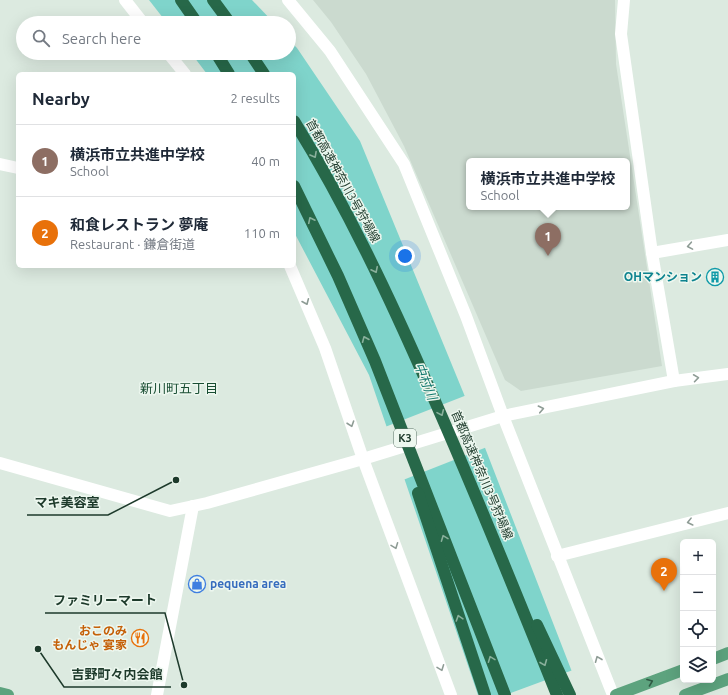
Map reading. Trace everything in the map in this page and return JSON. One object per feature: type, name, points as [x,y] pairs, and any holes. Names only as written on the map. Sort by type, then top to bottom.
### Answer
[{"type":"highway","points":[[181,0],[192,16]]},
{"type":"highway","points":[[213,0],[225,16]]},
{"type":"highway","points":[[220,60],[228,72]]},
{"type":"highway","points":[[255,60],[263,72]]},
{"type":"highway","name":"首都高速神奈川3号狩場線","points":[[296,126],[356,231],[408,339],[476,493],[557,695]]},
{"type":"highway","name":"K3","points":[[296,190],[338,276],[375,361],[505,695]]},
{"type":"highway","points":[[375,361],[485,695]]},
{"type":"highway","points":[[476,493],[570,695]]},
{"type":"main road","points":[[716,658],[728,653]]},
{"type":"main road","points":[[616,695],[680,671]]},
{"type":"main road","points":[[685,695],[728,679]]},
{"type":"main road","points":[[0,693],[8,695]]},
{"type":"street","points":[[125,0],[138,16]]},
{"type":"street","points":[[288,0],[330,50],[404,164],[466,316],[557,556],[613,695]]},
{"type":"street","points":[[624,0],[621,34],[652,253],[674,381]]},
{"type":"street","points":[[174,60],[183,72]]},
{"type":"street","points":[[0,164],[16,168]]},
{"type":"street","points":[[652,253],[728,240]]},
{"type":"street","points":[[291,268],[325,348],[363,459],[451,695]]},
{"type":"street","points":[[0,463],[170,510],[193,506],[363,459],[503,416],[674,381],[728,374]]},
{"type":"street","points":[[157,695],[193,506]]},
{"type":"street","points":[[557,556],[728,513]]},
{"type":"shaded area","points":[[313,0],[615,0],[616,64],[662,366],[521,391],[505,380],[404,146],[366,74],[331,22]]},
{"type":"water","points":[[149,0],[252,0],[267,16],[162,16]]},
{"type":"water","name":"中村川","points":[[296,47],[360,141],[468,404],[581,695],[478,695],[369,375],[296,236],[296,72],[205,72],[196,60],[296,60]]},
{"type":"pier","points":[[467,395],[487,447],[403,480],[385,427]]},
{"type":"pier","points":[[573,670],[583,695],[505,695]]},
{"type":"place","name":"横浜市立共進中学校","points":[[548,256]]},
{"type":"place","name":"OHマンション","points":[[715,277]]},
{"type":"place","name":"マキ美容室","points":[[176,480]]},
{"type":"place","name":"pequena area","points":[[197,584]]},
{"type":"place","name":"和食レストラン 夢庵","points":[[664,591]]},
{"type":"place","name":"おこのみ もんじゃ 宴家","points":[[140,638]]},
{"type":"place","name":"吉野町々内会館","points":[[38,649]]},
{"type":"place","name":"ファミリーマート","points":[[184,685]]},
{"type":"district","name":"新川町五丁目","points":[[179,388]]}]
